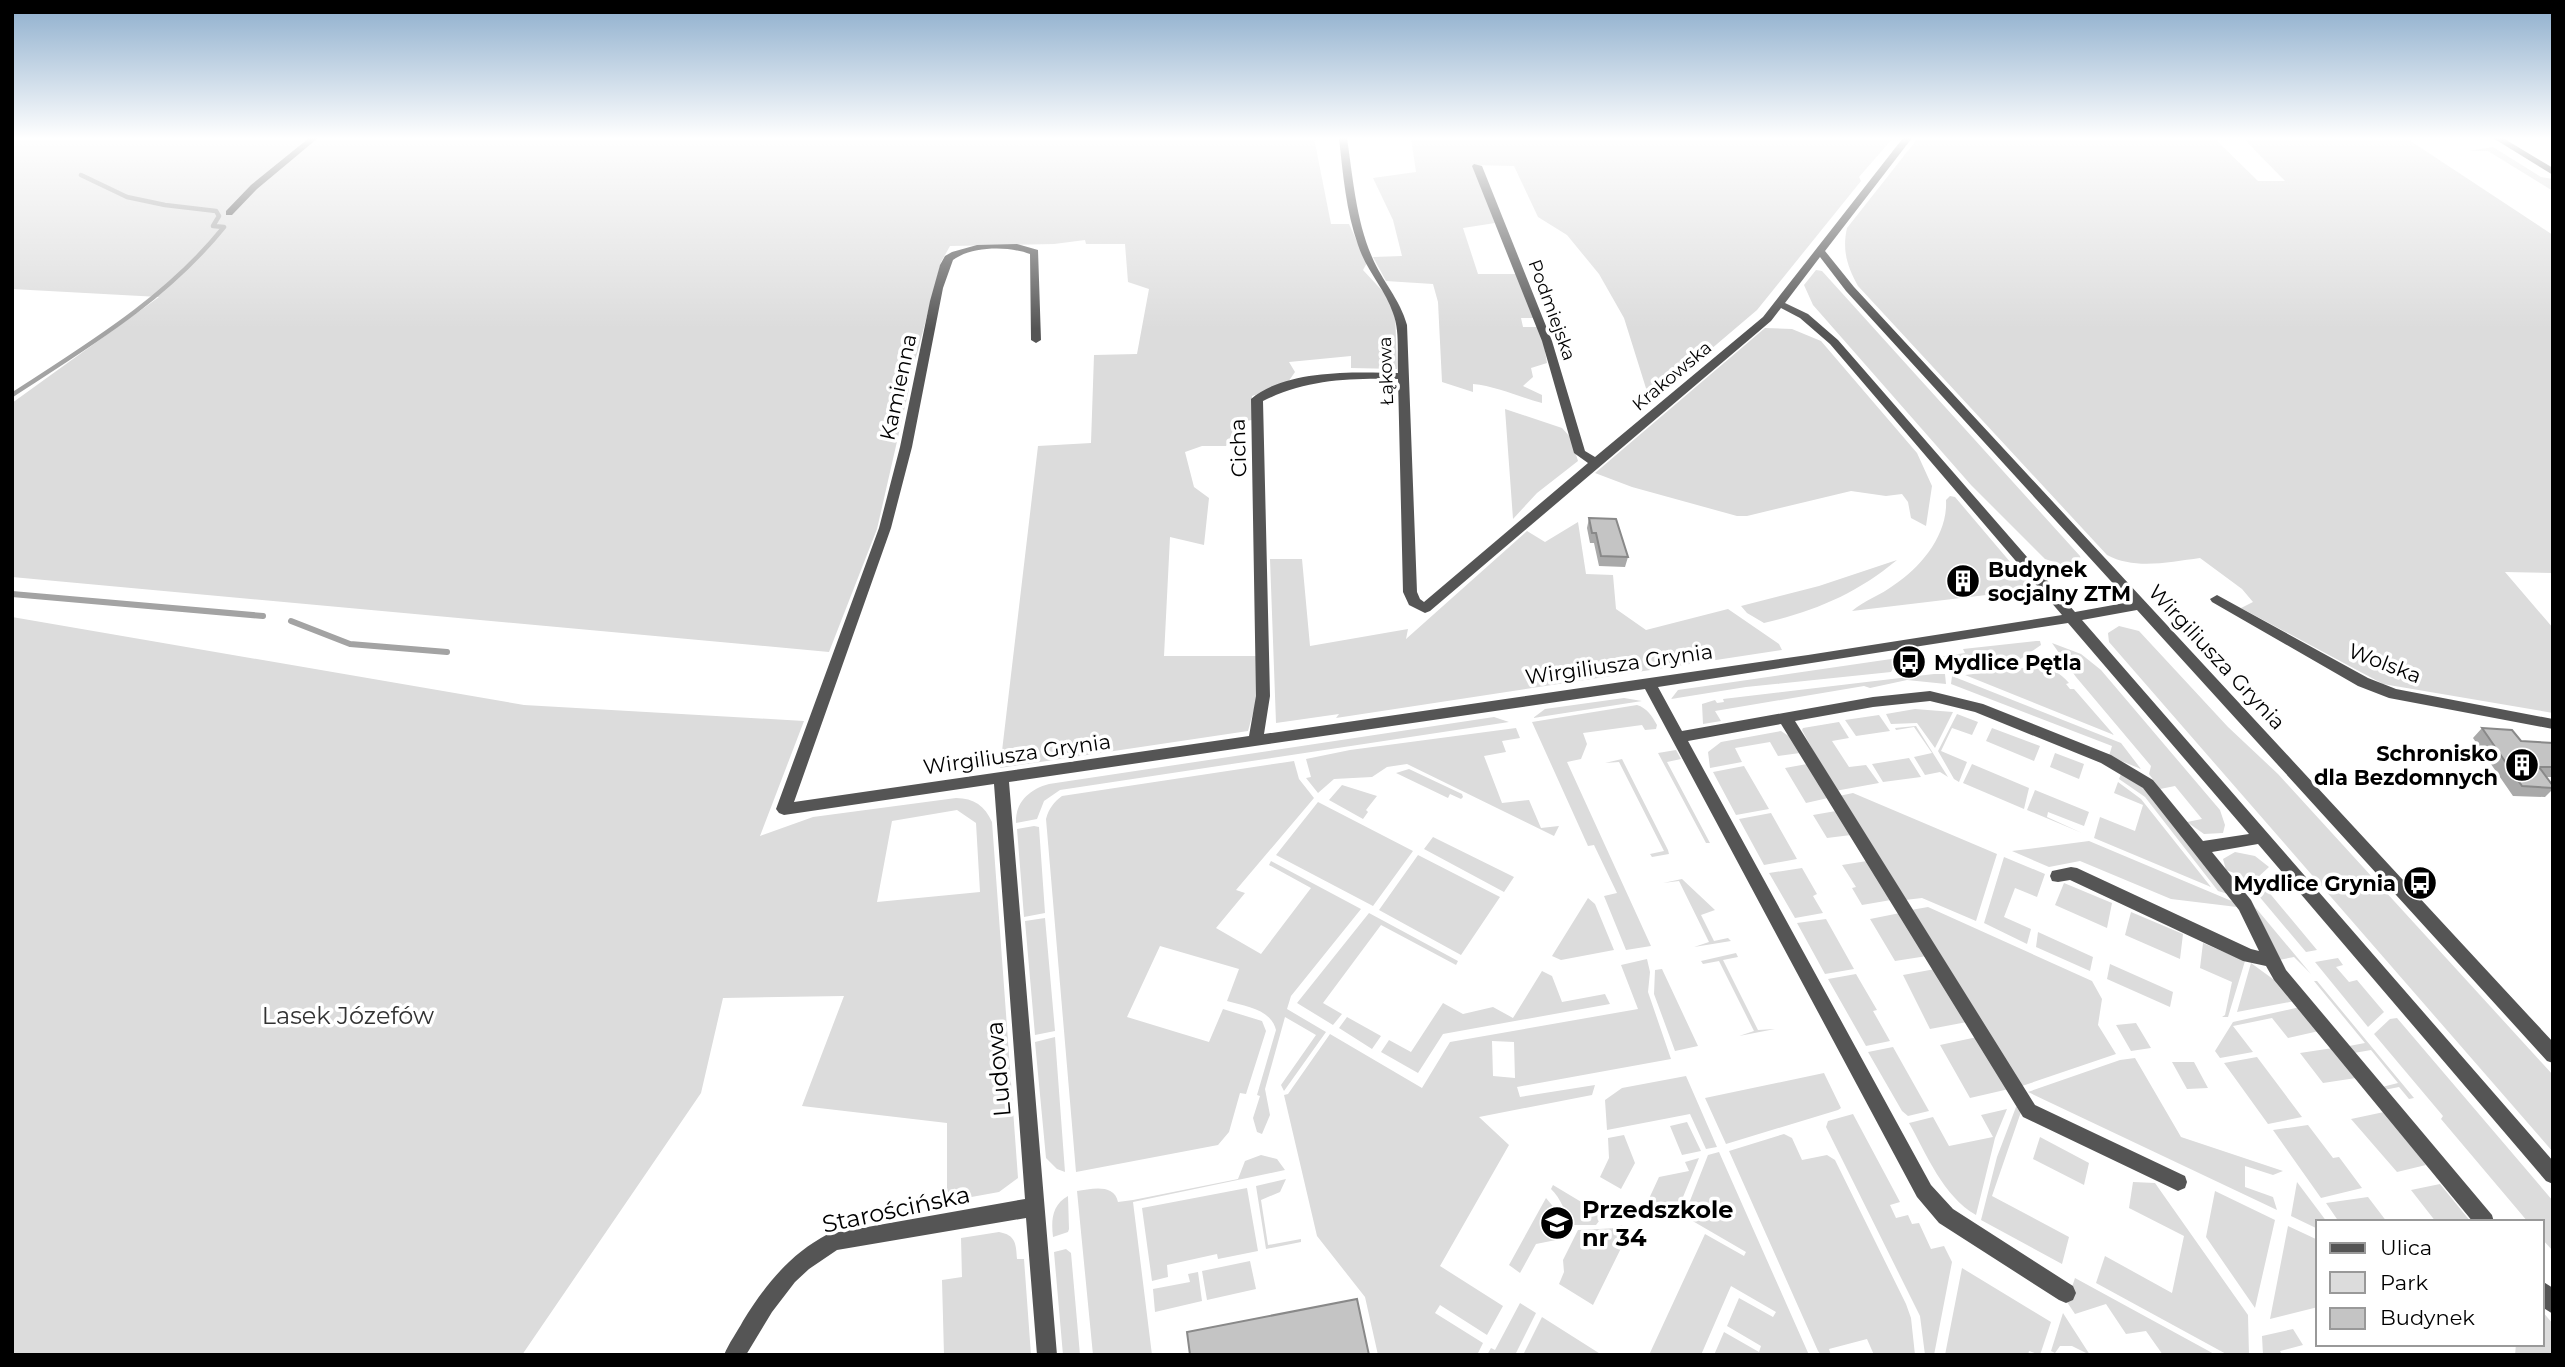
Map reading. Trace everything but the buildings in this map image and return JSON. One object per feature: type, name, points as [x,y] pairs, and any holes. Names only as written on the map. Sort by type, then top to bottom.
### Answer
[{"type":"street","points":[[229,213],[240,202]]},
{"type":"street","name":"Łąkowa","points":[[1353,202],[1367,257],[1400,312],[1410,592],[1414,602],[1425,608]]},
{"type":"street","name":"Podmiejska","points":[[1491,202],[1547,341],[1580,453],[1595,463]]},
{"type":"street","name":"Krakowska","points":[[1425,608],[1767,319],[1859,202]]},
{"type":"street","name":"Kamienna","points":[[785,809],[861,599],[891,507],[934,311],[951,255],[959,249],[969,248],[1021,247],[1035,252],[1036,340]]},
{"type":"street","name":"Wirgiliusza Grynia","points":[[1821,252],[1850,289],[2553,1055]]},
{"type":"street","points":[[1780,304],[1795,310],[1825,333],[2553,1175]]},
{"type":"street","name":"Cicha","points":[[1255,742],[1262,696],[1257,398],[1302,380],[1325,375],[1404,376]]},
{"type":"street","name":"Wolska","points":[[2217,599],[2363,682],[2394,694],[2553,724]]},
{"type":"street","name":"Wirgiliusza Grynia","points":[[785,809],[1649,683],[2072,618],[2139,605]]},
{"type":"street","points":[[1649,683],[1924,1191],[1954,1222],[2066,1293]]},
{"type":"street","points":[[1678,737],[1916,696],[1960,701],[2106,759],[2135,774],[2148,784],[2249,912],[2270,960],[2483,1220]]},
{"type":"street","points":[[1785,718],[2029,1111],[2178,1182]]},
{"type":"street","name":"Ludowa","points":[[1001,779],[1047,1355]]},
{"type":"street","points":[[2199,848],[2260,838]]},
{"type":"street","points":[[2058,876],[2071,873],[2249,956],[2270,960]]},
{"type":"street","name":"Starościńska","points":[[734,1355],[784,1277],[823,1246],[835,1241],[1035,1207]]},
{"type":"green space","points":[[12,202],[1327,202],[1331,224],[1349,224],[1367,263],[1363,270],[1390,299],[1395,310],[1397,369],[1351,368],[1351,356],[1289,362],[1295,372],[1286,385],[1252,396],[1252,420],[1238,422],[1226,446],[1202,446],[1185,452],[1194,487],[1209,498],[1204,545],[1170,537],[1164,656],[1257,656],[1258,695],[1248,731],[1000,768],[1038,446],[1091,443],[1094,355],[1137,354],[1149,289],[1128,282],[1125,244],[1086,244],[1085,240],[1054,244],[950,246],[941,262],[917,354],[906,383],[909,389],[877,529],[829,652],[12,577],[12,403],[159,297],[12,289]]},
{"type":"green space","points":[[1384,202],[1487,202],[1495,223],[1463,228],[1478,274],[1516,274],[1535,318],[1521,318],[1523,327],[1537,327],[1542,333],[1547,363],[1531,368],[1533,377],[1523,386],[1542,395],[1542,403],[1482,385],[1473,384],[1473,392],[1442,382],[1438,302],[1433,284],[1386,281],[1373,257],[1402,256],[1393,220]]},
{"type":"green space","points":[[1531,202],[1844,202],[1757,310],[1650,401],[1624,318],[1599,274],[1567,235],[1538,217]]},
{"type":"green space","points":[[1868,202],[2503,202],[2553,235],[2553,573],[2505,572],[2553,628],[2553,713],[2383,684],[2241,608],[2253,602],[2242,589],[2200,558],[2141,564],[2107,555],[1858,286],[1846,258],[1847,228]]},
{"type":"green space","points":[[1816,270],[1822,271],[2080,556],[2081,562],[2063,565],[2045,559],[1971,485],[1813,305],[1804,285]]},
{"type":"green space","points":[[1765,328],[1792,329],[1821,341],[1917,453],[1932,486],[1926,526],[1911,518],[1908,502],[1902,494],[1886,496],[1851,491],[1747,516],[1737,516],[1632,487],[1595,473]]},
{"type":"green space","points":[[1505,409],[1562,428],[1571,438],[1578,461],[1537,493],[1513,519]]},
{"type":"green space","points":[[1950,496],[1955,497],[2028,583],[2028,590],[1852,611],[1904,578],[1923,559],[1938,538],[1943,526],[1946,500]]},
{"type":"green space","points":[[1578,522],[1586,574],[1613,575],[1616,609],[1646,630],[1728,609],[1779,644],[1782,650],[1336,718],[1339,714],[1276,723],[1270,559],[1302,559],[1310,646],[1408,629],[1406,639],[1527,531],[1545,542]]},
{"type":"green space","points":[[1897,560],[1850,592],[1818,607],[1783,618],[1764,623],[1741,606],[1819,586]]},
{"type":"green space","name":"Lasek Józefów","points":[[12,617],[524,705],[804,721],[760,836],[813,817],[956,798],[973,801],[989,816],[992,822],[1018,1178],[999,1192],[955,1200],[947,1191],[947,1123],[802,1106],[844,996],[723,998],[701,1093],[522,1355],[12,1355]],"holes":[[[957,810],[976,823],[980,892],[877,902],[892,821]]]},
{"type":"green space","points":[[2119,626],[2139,631],[2228,727],[2278,774],[2553,1075],[2553,1152],[2109,642],[2108,633]]},
{"type":"green space","points":[[2040,641],[2041,645],[2019,660],[1945,667],[1938,657],[1965,653],[1963,649]]},
{"type":"green space","points":[[2052,643],[2081,654],[2101,670],[2220,810],[2225,825],[2223,833],[2204,834],[2187,822],[2202,819],[2175,786],[2160,789],[2149,774],[2151,766],[2076,677]]},
{"type":"green space","points":[[1898,658],[1891,672],[1746,687],[1671,699],[1678,690]]},
{"type":"green space","points":[[2032,667],[2048,668],[2061,675],[2069,683],[2066,684],[2070,689],[2074,689],[2114,735],[1965,675]]},
{"type":"green space","points":[[1945,674],[1946,684],[1907,680],[1870,688],[1864,686],[1715,711],[1721,721],[1703,724],[1702,704],[1715,700],[1717,703],[1724,702],[1723,699]]},
{"type":"green space","points":[[1952,676],[2121,743],[2141,769],[2109,756],[2112,746],[1951,684]]},
{"type":"green space","points":[[1624,698],[1642,701],[1533,718],[1545,709]]},
{"type":"green space","points":[[1637,705],[1651,716],[1657,725],[1656,729],[1645,730],[1642,725],[1583,733],[1587,744],[1581,759],[1567,762],[1651,946],[1626,950],[1604,896],[1617,893],[1594,845],[1588,846],[1532,722]]},
{"type":"green space","points":[[1915,709],[1953,712],[1935,748],[1917,723],[1891,724],[1886,714]]},
{"type":"green space","points":[[1957,714],[1978,722],[1972,735],[1952,728],[1941,751],[1967,762],[1959,782],[1954,779],[1938,751]]},
{"type":"green space","points":[[1879,715],[1890,731],[1856,736],[1845,720]]},
{"type":"green space","points":[[1494,717],[1509,722],[1060,790],[1044,801],[1037,819],[1016,823],[1018,809],[1025,797],[1049,784]]},
{"type":"green space","points":[[1839,722],[1849,738],[1832,741],[1849,767],[1866,765],[1879,783],[1835,791],[1802,730]]},
{"type":"green space","points":[[1916,726],[1948,777],[1940,772],[1925,775],[1914,757],[1932,753],[1914,727],[1895,728]]},
{"type":"green space","points":[[1516,728],[1520,738],[1502,741],[1506,752],[1484,756],[1502,803],[1529,800],[1541,828],[1559,826],[1554,836],[1407,764],[1387,767],[1372,777],[1334,779],[1318,793],[1306,778],[1311,777],[1306,759],[1350,750]]},
{"type":"green space","points":[[1992,728],[2040,746],[2034,761],[1986,741]]},
{"type":"green space","points":[[1781,731],[1790,737],[1800,753],[1778,756],[1770,742],[1735,748],[1742,762],[1710,768],[1708,752],[1721,742]]},
{"type":"green space","points":[[1676,750],[1681,759],[1667,762],[1710,843],[1706,843],[1658,753]]},
{"type":"green space","points":[[2055,753],[2084,764],[2079,779],[2050,767]]},
{"type":"green space","points":[[1909,758],[1921,777],[1883,782],[1872,764]]},
{"type":"green space","points":[[1622,759],[1669,854],[1652,857],[1650,854],[1664,851],[1619,762],[1605,763]]},
{"type":"green space","points":[[1294,761],[1299,779],[1314,798],[1236,890],[1245,893],[1216,928],[1261,954],[1311,888],[1269,865],[1271,861],[1361,909],[1291,996],[1287,1009],[1326,1032],[1284,1091],[1281,1085],[1316,1035],[1285,1017],[1265,1089],[1270,1115],[1262,1134],[1257,1132],[1253,1118],[1276,1030],[1273,1023],[1263,1013],[1227,1001],[1239,969],[1160,946],[1127,1017],[1209,1042],[1223,1009],[1262,1021],[1266,1031],[1246,1094],[1240,1093],[1229,1132],[1218,1145],[1076,1172],[1046,819],[1050,808],[1062,796]]},
{"type":"green space","points":[[1807,764],[1828,798],[1806,803],[1785,768]]},
{"type":"green space","points":[[1972,764],[2029,788],[2024,809],[1963,783]]},
{"type":"green space","points":[[1744,766],[1769,809],[1736,815],[1713,772]]},
{"type":"green space","points":[[1409,769],[1462,794],[1463,797],[1461,799],[1450,794],[1448,798],[1396,773]]},
{"type":"green space","points":[[2121,774],[2145,789],[2228,894],[2218,891],[2145,797],[2119,779]]},
{"type":"green space","points":[[2118,782],[2141,799],[2211,887],[2094,838],[2100,817],[2135,831],[2143,805],[2114,793]]},
{"type":"green space","points":[[1342,785],[1377,796],[1366,810],[1368,812],[1363,819],[1329,800]]},
{"type":"green space","points":[[2035,790],[2089,812],[2084,826],[2048,812],[2047,817],[2082,833],[2027,810]]},
{"type":"green space","points":[[1853,793],[1997,854],[1976,921],[1922,898],[1905,900],[1839,796]]},
{"type":"green space","points":[[1318,802],[1413,851],[1373,906],[1276,855]]},
{"type":"green space","points":[[1836,811],[1851,835],[1827,838],[1813,815]]},
{"type":"green space","points":[[1771,813],[1797,859],[1764,865],[1739,819]]},
{"type":"green space","points":[[1039,827],[1045,913],[1024,917],[1017,829]]},
{"type":"green space","points":[[1433,837],[1514,877],[1504,892],[1424,849]]},
{"type":"green space","points":[[2089,841],[2234,902],[2237,907],[2171,899],[2080,861],[2049,867],[2012,851]]},
{"type":"green space","points":[[2235,852],[2255,856],[2269,867],[2257,878],[2317,950],[2306,952],[2242,876],[2226,870],[2223,859]]},
{"type":"green space","points":[[1418,855],[1500,897],[1461,955],[1379,910]]},
{"type":"green space","points":[[2004,857],[2045,874],[2037,897],[2015,888],[2004,917],[2031,929],[2027,944],[1984,923]]},
{"type":"green space","points":[[1867,861],[1891,900],[1862,905],[1852,888],[1856,887],[1842,865]]},
{"type":"green space","points":[[1802,868],[1817,894],[1813,896],[1823,913],[1795,918],[1769,873]]},
{"type":"green space","points":[[1682,879],[1715,910],[1701,915],[1714,941],[1728,938],[1731,941],[1694,947],[1709,942],[1679,881],[1663,883]]},
{"type":"green space","points":[[2064,883],[2112,903],[2107,928],[2055,905]]},
{"type":"green space","points":[[1588,898],[1595,904],[1614,950],[1561,960],[1552,956]]},
{"type":"green space","points":[[1928,907],[2092,981],[2102,999],[2098,1025],[2116,1054],[2022,1086],[1911,910]]},
{"type":"green space","points":[[2255,907],[2311,974],[2294,957],[2279,960]]},
{"type":"green space","points":[[2131,912],[2183,934],[2180,959],[2125,935]]},
{"type":"green space","points":[[1369,913],[1458,961],[1456,965],[1381,925],[1323,1003],[1342,1014],[1333,1025],[1297,1003]]},
{"type":"green space","points":[[1900,913],[1927,956],[1895,961],[1870,919]]},
{"type":"green space","points":[[1045,918],[1055,1031],[1035,1035],[1025,921]]},
{"type":"green space","points":[[1826,919],[1854,969],[1825,974],[1797,923]]},
{"type":"green space","points":[[2038,932],[2093,957],[2090,971],[2036,947]]},
{"type":"green space","points":[[2203,943],[2245,961],[2228,1017],[2222,1017],[2225,1015],[2232,982],[2200,968]]},
{"type":"green space","points":[[1736,953],[1738,957],[1723,960],[1758,1030],[1775,1029],[1739,1036],[1754,1031],[1719,961],[1703,964],[1701,961]]},
{"type":"green space","points":[[2338,958],[2343,965],[2336,967],[2349,982],[2357,980],[2384,1012],[2368,1027],[2315,962]]},
{"type":"green space","points":[[1647,959],[1650,972],[1648,992],[1671,1059],[1517,1087],[1520,1097],[1595,1085],[1592,1095],[1479,1117],[1509,1145],[1440,1266],[1503,1306],[1487,1335],[1440,1305],[1435,1313],[1483,1343],[1477,1355],[1378,1355],[1365,1297],[1317,1236],[1284,1095],[1288,1094],[1330,1034],[1422,1088],[1450,1042],[1638,1009],[1621,965]],"holes":[[[1492,1041],[1514,1042],[1515,1078],[1493,1076]]]},
{"type":"green space","points":[[2251,963],[2277,982],[2295,1001],[2237,1012]]},
{"type":"green space","points":[[2110,964],[2173,992],[2170,1007],[2107,979]]},
{"type":"green space","points":[[1662,969],[1698,1046],[1675,1051],[1654,994],[1655,970]]},
{"type":"green space","points":[[1935,969],[1967,1022],[1930,1029],[1903,975]]},
{"type":"green space","points":[[1542,971],[1552,976],[1562,1002],[1605,994],[1610,1004],[1443,1034],[1418,1073],[1381,1052],[1389,1040],[1411,1052],[1443,1003],[1463,1014],[1493,1007],[1513,1018]]},
{"type":"green space","points":[[1856,974],[1877,1010],[1873,1011],[1890,1041],[1866,1046],[1828,979]]},
{"type":"green space","points":[[2314,981],[2317,981],[2414,1098],[2409,1099],[2399,1087],[2384,1090],[2382,1087],[2398,1083],[2371,1050],[2354,1053],[2349,1046],[2365,1043]]},
{"type":"green space","points":[[2300,1007],[2319,1031],[2288,1038],[2272,1018],[2233,1026],[2253,1052],[2220,1058],[2215,1051],[2233,1022]]},
{"type":"green space","points":[[1347,1017],[1381,1036],[1372,1049],[1339,1028]]},
{"type":"green space","points":[[2397,1018],[2553,1201],[2553,1251],[2544,1241],[2544,1220],[2526,1220],[2374,1034],[2390,1019]]},
{"type":"green space","points":[[2136,1023],[2151,1048],[2131,1051],[2116,1025]]},
{"type":"green space","points":[[1055,1037],[1065,1172],[1057,1169],[1046,1158],[1035,1042]]},
{"type":"green space","points":[[1977,1037],[2009,1089],[1970,1098],[1940,1045]]},
{"type":"green space","points":[[1893,1047],[1929,1111],[1908,1116],[1902,1111],[1868,1052]]},
{"type":"green space","points":[[2333,1048],[2356,1078],[2323,1083],[2300,1053]]},
{"type":"green space","points":[[2257,1057],[2302,1117],[2268,1124],[2224,1063]]},
{"type":"green space","points":[[2135,1058],[2181,1137],[2283,1171],[2273,1175],[2245,1166],[2245,1187],[2273,1197],[2277,1210],[2028,1092],[2120,1060]]},
{"type":"green space","points":[[2172,1062],[2194,1062],[2208,1088],[2187,1089]]},
{"type":"green space","points":[[1824,1073],[1841,1108],[1726,1144],[1705,1098]]},
{"type":"green space","points":[[1686,1076],[1717,1147],[1706,1149],[1690,1114],[1607,1130],[1605,1100],[1622,1088]]},
{"type":"green space","points":[[2016,1107],[2022,1109],[1992,1196],[2069,1237],[2062,1264],[1981,1220],[1997,1157]]},
{"type":"green space","points":[[2007,1109],[1995,1138],[1976,1215],[1964,1207],[1945,1186],[1909,1123],[1933,1117],[1949,1146],[1993,1137],[1981,1115]]},
{"type":"green space","points":[[2384,1112],[2426,1165],[2397,1172],[2351,1119]]},
{"type":"green space","points":[[1853,1114],[1900,1202],[1890,1205],[1896,1218],[1908,1215],[1912,1224],[1919,1223],[1931,1249],[1944,1246],[1952,1262],[1934,1355],[1925,1355],[1920,1316],[1826,1127],[1828,1121]]},
{"type":"green space","points":[[1687,1122],[1701,1151],[1682,1155],[1670,1126]]},
{"type":"green space","points":[[2308,1125],[2333,1158],[2339,1157],[2362,1188],[2321,1198],[2273,1130]]},
{"type":"green space","points":[[1784,1134],[1792,1138],[1802,1160],[1827,1155],[1835,1160],[1906,1304],[1911,1318],[1915,1355],[1874,1355],[1867,1339],[1829,1349],[1831,1355],[1821,1355],[1818,1351],[1729,1151]]},
{"type":"green space","points":[[1624,1135],[1635,1163],[1621,1189],[1600,1177],[1609,1158],[1608,1138]]},
{"type":"green space","points":[[2040,1137],[2089,1163],[2084,1185],[2033,1159]]},
{"type":"green space","points":[[1719,1152],[1809,1355],[1714,1355],[1724,1332],[1759,1352],[1761,1346],[1727,1326],[1739,1298],[1773,1317],[1776,1312],[1731,1286],[1701,1355],[1649,1355],[1705,1234],[1744,1256],[1746,1252],[1684,1216],[1708,1155]]},
{"type":"green space","points":[[1261,1155],[1277,1159],[1285,1170],[1133,1202],[1152,1355],[1093,1355],[1077,1191],[1101,1189],[1112,1192],[1118,1202],[1133,1200],[1238,1179],[1245,1161]]},
{"type":"green space","points":[[1699,1158],[1674,1219],[1647,1203],[1659,1177],[1689,1171],[1685,1162]]},
{"type":"green space","points":[[1286,1179],[1280,1192],[1261,1200],[1268,1245],[1301,1239],[1301,1242],[1266,1249],[1256,1186]]},
{"type":"green space","points":[[2133,1182],[2155,1183],[2248,1315],[2249,1355],[2228,1355],[2096,1283],[2105,1256],[2172,1293],[2184,1236],[2129,1208]]},
{"type":"green space","points":[[2297,1182],[2326,1220],[2316,1220],[2316,1228],[2291,1216]]},
{"type":"green space","points":[[2440,1184],[2469,1220],[2434,1220],[2411,1190]]},
{"type":"green space","points":[[1553,1185],[1608,1218],[1607,1221],[1599,1221],[1596,1225],[1573,1225],[1551,1189]]},
{"type":"green space","points":[[1247,1188],[1258,1251],[1218,1259],[1217,1254],[1167,1265],[1168,1277],[1152,1281],[1142,1208]]},
{"type":"green space","points":[[2215,1191],[2275,1220],[2255,1308],[2206,1237]]},
{"type":"green space","points":[[1068,1196],[1068,1232],[1053,1237],[1052,1225],[1056,1208]]},
{"type":"green space","points":[[2368,1197],[2385,1220],[2338,1220],[2326,1203]]},
{"type":"green space","points":[[1546,1198],[1571,1228],[1566,1238],[1536,1244],[1520,1273],[1509,1265]]},
{"type":"green space","points":[[1621,1225],[1630,1230],[1593,1305],[1559,1284],[1564,1272],[1563,1260],[1578,1230],[1619,1228]]},
{"type":"green space","points":[[2288,1226],[2316,1239],[2316,1308],[2270,1319]]},
{"type":"green space","points":[[999,1232],[1012,1238],[1017,1259],[1024,1259],[1031,1355],[944,1355],[942,1280],[962,1277],[961,1238]]},
{"type":"green space","points":[[1066,1249],[1071,1253],[1080,1355],[1063,1355],[1054,1252]]},
{"type":"green space","points":[[1250,1261],[1256,1289],[1207,1300],[1202,1271]]},
{"type":"green space","points":[[1962,1268],[2051,1322],[2040,1355],[2029,1351],[2028,1355],[1945,1355]]},
{"type":"green space","points":[[1198,1272],[1202,1301],[1155,1312],[1153,1289],[1190,1282],[1188,1274]]},
{"type":"green space","points":[[2075,1278],[2216,1355],[2163,1355],[2146,1331],[2126,1334],[2106,1304],[2075,1314],[2067,1302]]},
{"type":"green space","points":[[1520,1303],[1536,1313],[1515,1355],[1487,1355],[1491,1348],[1495,1350]]},
{"type":"green space","points":[[2063,1313],[2090,1355],[2072,1346],[2060,1346],[2055,1353],[2051,1351]]},
{"type":"green space","points":[[2544,1313],[2553,1324],[2553,1355],[2515,1355],[2516,1346],[2544,1346]]},
{"type":"green space","points":[[1542,1317],[1602,1355],[1523,1355]]},
{"type":"green space","points":[[2293,1329],[2303,1345],[2280,1351],[2282,1355],[2263,1355],[2262,1336]]},
{"type":"waterway","points":[[12,395],[98,339],[152,299],[177,277],[224,227],[213,226],[219,216],[216,211],[150,202]]},
{"type":"waterway","points":[[12,594],[263,616]]},
{"type":"waterway","points":[[291,621],[350,644],[447,652]]},
{"type":"place","name":"Budynek socjalny ZTM","points":[[1963,581]]},
{"type":"place","name":"Mydlice Pętla","points":[[1909,662]]},
{"type":"place","name":"Schronisko dla Bezdomnych","points":[[2522,765]]},
{"type":"place","name":"Mydlice Grynia","points":[[2420,883]]},
{"type":"place","name":"Przedszkole nr 34","points":[[1557,1223]]}]
